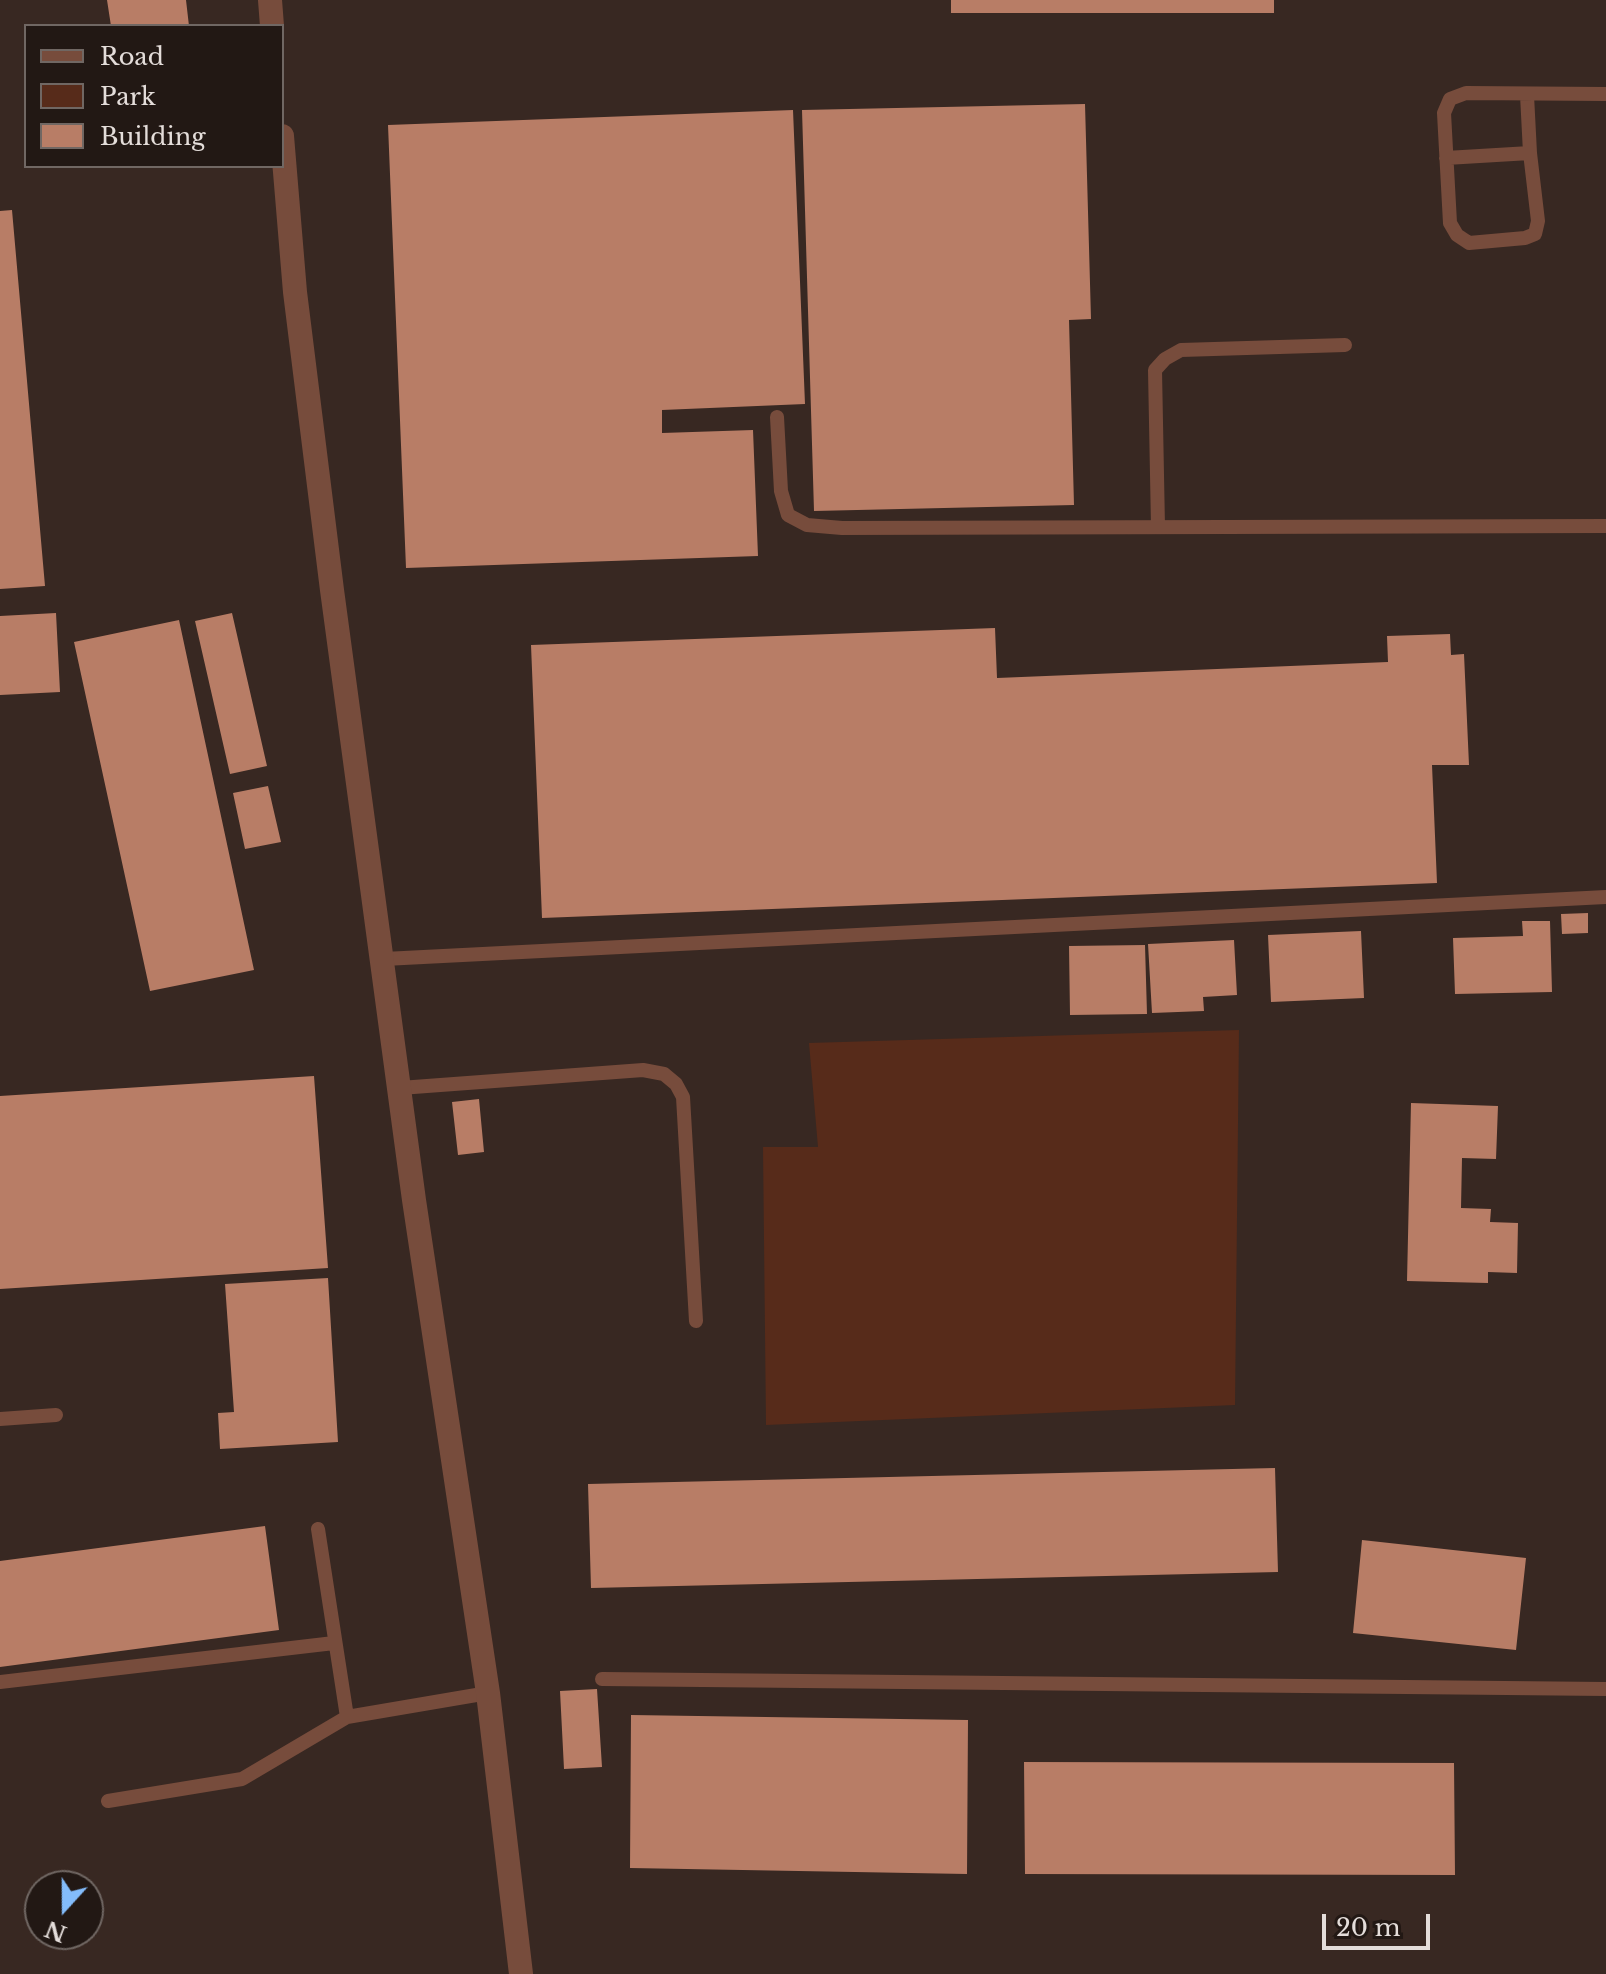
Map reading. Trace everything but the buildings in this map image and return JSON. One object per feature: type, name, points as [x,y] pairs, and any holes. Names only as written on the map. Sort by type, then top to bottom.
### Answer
[{"type":"street","points":[[270,0],[272,24]]},
{"type":"street","points":[[284,160],[295,292],[328,559],[400,1088],[488,1693],[521,1974]]},
{"type":"lane","points":[[1527,95],[1538,221],[1535,234],[1525,238],[1469,243],[1457,235],[1450,223],[1444,113],[1450,99],[1466,93],[1606,94]]},
{"type":"lane","points":[[1446,158],[1530,153]]},
{"type":"lane","points":[[1158,527],[1155,370],[1165,359],[1181,350],[1345,345]]},
{"type":"lane","points":[[777,417],[781,491],[788,515],[807,525],[842,528],[1606,526]]},
{"type":"lane","points":[[384,959],[1606,897]]},
{"type":"lane","points":[[400,1088],[643,1070],[664,1074],[683,1097],[696,1321]]},
{"type":"lane","points":[[0,1419],[56,1415]]},
{"type":"lane","points":[[318,1529],[347,1717]]},
{"type":"lane","points":[[0,1682],[334,1643]]},
{"type":"lane","points":[[602,1679],[1606,1689]]},
{"type":"lane","points":[[108,1801],[242,1779],[347,1717],[488,1693]]},
{"type":"shaded area","points":[[0,0],[1606,0],[1606,1974],[0,1974]]},
{"type":"green space","points":[[1239,1030],[1235,1405],[766,1425],[763,1147],[818,1147],[809,1043]]}]
